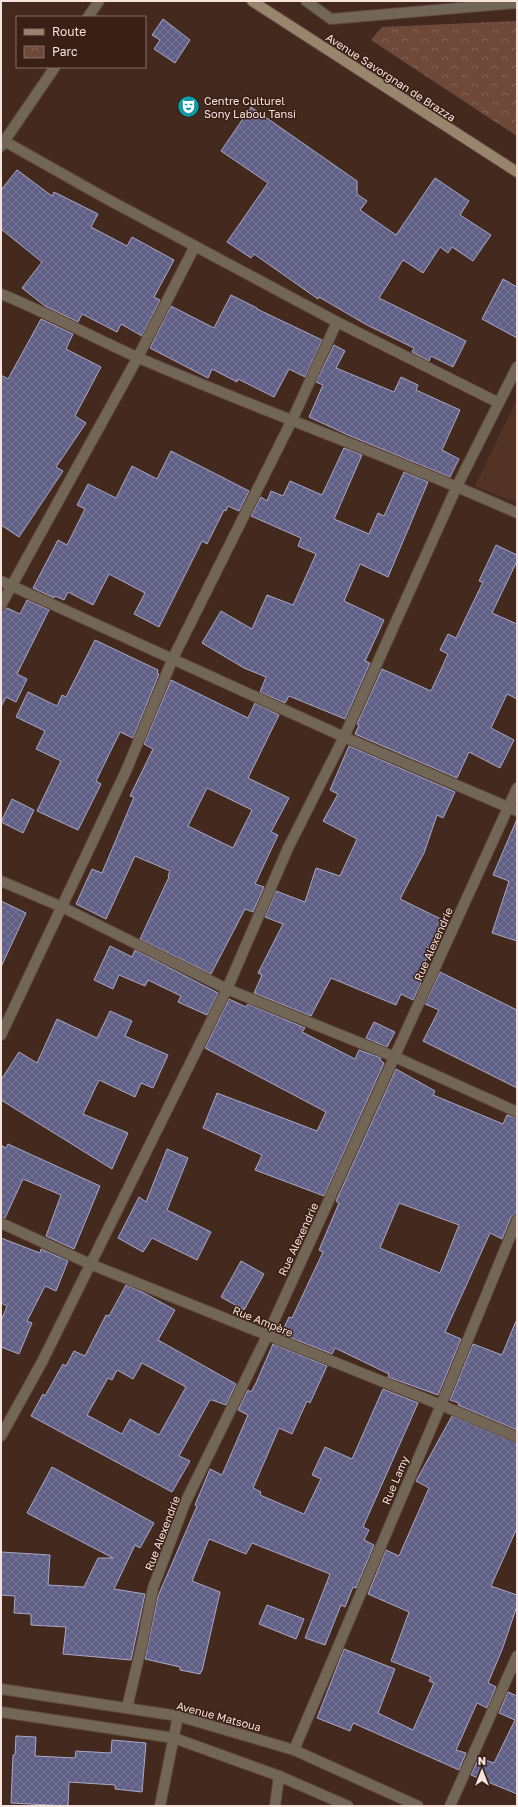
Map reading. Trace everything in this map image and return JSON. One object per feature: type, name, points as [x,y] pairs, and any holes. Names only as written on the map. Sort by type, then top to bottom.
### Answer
[{"type":"main road","name":"Avenue Savorgnan de Brazza","points":[[252,1],[517,172]]},
{"type":"street","points":[[89,16],[99,1]]},
{"type":"street","points":[[306,1],[331,19],[517,2]]},
{"type":"street","points":[[53,68],[3,144],[337,322],[499,403]]},
{"type":"street","points":[[1,605],[138,357],[195,246]]},
{"type":"street","points":[[1,294],[33,307],[138,357],[457,486],[517,513]]},
{"type":"street","points":[[1,1035],[126,771],[173,658],[292,420],[337,322]]},
{"type":"street","points":[[1,1436],[42,1362],[227,989],[288,848],[344,737],[457,486],[517,367]]},
{"type":"street","points":[[1,581],[344,737],[512,809]]},
{"type":"street","name":"Rue Alexendrie","points":[[127,1708],[153,1588],[185,1503],[267,1336],[395,1057],[512,809],[517,788]]},
{"type":"street","points":[[1,881],[62,907],[227,989],[395,1057],[517,1112]]},
{"type":"street","name":"Rue Lamy","points":[[294,1750],[441,1404],[517,1220]]},
{"type":"street","name":"Rue Ampère","points":[[1,1223],[90,1264],[267,1336],[441,1404],[517,1437]]},
{"type":"street","points":[[450,1806],[517,1656]]},
{"type":"street","name":"Avenue Matsoua","points":[[1,1689],[178,1716],[294,1750],[418,1806]]},
{"type":"street","points":[[1,1712],[174,1738],[279,1776],[348,1806]]},
{"type":"street","points":[[160,1806],[178,1716]]},
{"type":"street","points":[[275,1806],[279,1776]]},
{"type":"shaded area","points":[[517,399],[517,503],[475,486]]},
{"type":"green space","points":[[517,21],[517,136],[371,40],[382,27]]},
{"type":"building","points":[[163,19],[190,40],[175,63],[154,49],[160,40],[152,35]]},
{"type":"building","points":[[251,107],[357,181],[357,194],[367,201],[360,210],[396,235],[435,178],[469,201],[460,215],[491,235],[473,261],[452,247],[448,253],[440,247],[423,273],[403,260],[379,298],[466,341],[453,367],[431,356],[429,361],[412,352],[414,348],[367,325],[319,297],[318,299],[254,254],[251,258],[227,242],[268,183],[221,151]]},
{"type":"building","points":[[17,170],[52,196],[54,192],[98,214],[91,227],[127,246],[132,237],[174,260],[154,297],[160,300],[142,336],[121,324],[117,332],[82,314],[78,322],[45,306],[22,288],[42,262],[1,229],[1,190]]},
{"type":"building","points":[[503,279],[517,287],[517,338],[482,319]]},
{"type":"building","points":[[231,295],[322,340],[305,377],[289,369],[274,397],[238,379],[237,382],[212,369],[208,378],[150,348],[171,306],[214,328]]},
{"type":"building","points":[[41,319],[73,334],[66,349],[101,367],[75,416],[86,423],[56,467],[63,471],[19,537],[1,525],[1,375],[8,379]]},
{"type":"building","points":[[334,345],[345,351],[336,368],[394,392],[401,377],[418,385],[416,390],[460,410],[442,450],[459,459],[450,477],[348,435],[309,417],[323,385],[316,382]]},
{"type":"building","points":[[344,448],[362,455],[334,519],[369,534],[378,513],[384,516],[404,472],[428,482],[388,577],[360,564],[344,601],[384,620],[365,661],[370,663],[345,719],[289,696],[285,703],[260,692],[266,677],[244,668],[202,643],[221,611],[252,629],[267,595],[293,605],[316,554],[298,546],[301,538],[251,516],[261,497],[267,501],[271,491],[283,496],[290,481],[322,495]]},
{"type":"building","points":[[171,451],[249,491],[239,511],[228,506],[226,511],[224,510],[207,544],[202,541],[159,627],[134,614],[145,593],[109,574],[93,605],[68,592],[64,600],[55,596],[54,598],[33,588],[58,540],[67,545],[85,509],[77,505],[88,484],[116,498],[132,466],[157,479]]},
{"type":"building","points":[[496,545],[517,555],[517,561],[492,613],[517,624],[517,699],[507,694],[491,728],[514,740],[500,768],[469,752],[457,778],[355,734],[359,725],[357,724],[382,669],[431,691],[448,654],[440,650],[448,634],[456,638],[483,582],[479,581]]},
{"type":"building","points":[[27,600],[49,610],[17,674],[27,679],[16,702],[6,697],[1,707],[1,611],[7,608],[20,614]]},
{"type":"building","points":[[95,640],[158,670],[157,673],[159,674],[133,738],[120,732],[96,781],[101,784],[78,830],[37,811],[61,761],[36,749],[45,731],[16,717],[28,692],[57,706],[62,695],[66,697]]},
{"type":"building","points":[[171,680],[248,718],[255,703],[279,715],[248,778],[289,798],[271,832],[278,835],[255,884],[264,887],[253,912],[245,909],[211,974],[140,939],[169,877],[170,871],[135,856],[106,919],[76,904],[92,869],[102,873],[134,797],[130,796],[153,749],[144,744]],"holes":[[[207,788],[252,810],[233,848],[188,826]]]},
{"type":"building","points":[[349,746],[455,792],[443,818],[437,815],[424,853],[400,899],[443,920],[426,954],[429,955],[424,963],[429,966],[413,1000],[401,994],[396,1005],[331,978],[311,1016],[254,993],[262,975],[258,973],[283,924],[265,917],[276,891],[305,902],[316,868],[340,876],[357,839],[323,821],[338,794],[330,790]]},
{"type":"building","points":[[12,799],[34,810],[23,833],[1,822]]},
{"type":"building","points":[[517,819],[517,941],[492,933],[509,881],[493,875]]},
{"type":"building","points":[[1,901],[26,913],[1,967]]},
{"type":"building","points":[[110,946],[132,957],[135,950],[218,993],[207,1015],[178,1002],[181,996],[148,980],[145,986],[119,975],[113,989],[94,980]]},
{"type":"building","points":[[440,972],[517,1010],[517,1088],[423,1041],[439,1010],[425,1004]]},
{"type":"building","points":[[229,999],[246,1007],[248,1004],[305,1028],[302,1032],[355,1059],[359,1050],[381,1058],[380,1060],[384,1063],[324,1196],[255,1170],[262,1155],[203,1128],[217,1093],[317,1131],[326,1112],[205,1048]]},
{"type":"building","points":[[110,1011],[132,1021],[125,1036],[168,1055],[153,1088],[141,1083],[135,1097],[99,1080],[83,1114],[128,1133],[112,1169],[1,1100],[1,1080],[19,1052],[37,1063],[57,1019],[97,1038]]},
{"type":"building","points":[[374,1022],[395,1032],[387,1047],[366,1038]]},
{"type":"building","points":[[396,1069],[435,1091],[433,1095],[503,1124],[507,1115],[517,1118],[517,1214],[511,1217],[502,1239],[490,1233],[445,1332],[461,1339],[438,1395],[388,1377],[389,1374],[335,1348],[332,1354],[281,1334],[289,1317],[292,1318],[323,1252],[319,1250],[339,1203],[336,1201]],"holes":[[[399,1203],[459,1225],[440,1273],[380,1248]]]},
{"type":"building","points":[[8,1144],[100,1186],[74,1249],[46,1236],[61,1195],[23,1179],[5,1218],[1,1217],[1,1145],[6,1148]]},
{"type":"building","points":[[167,1149],[188,1158],[167,1210],[211,1232],[197,1260],[152,1238],[143,1252],[118,1238],[139,1197],[146,1202]]},
{"type":"building","points":[[1,1238],[40,1253],[41,1249],[68,1261],[56,1291],[45,1286],[27,1321],[32,1323],[19,1354],[1,1347],[1,1321],[7,1306],[1,1303]]},
{"type":"building","points":[[241,1261],[264,1274],[244,1310],[221,1297]]},
{"type":"building","points":[[126,1285],[144,1293],[175,1310],[158,1340],[236,1384],[226,1405],[210,1400],[179,1456],[190,1461],[172,1492],[31,1416],[43,1394],[45,1396],[63,1364],[66,1366],[74,1351],[85,1356],[106,1315],[109,1316]],"holes":[[[142,1363],[186,1387],[159,1435],[130,1419],[122,1434],[87,1415],[108,1378],[112,1380],[117,1370],[133,1379]]]},
{"type":"building","points":[[516,1321],[517,1430],[458,1405],[459,1403],[450,1400],[473,1344],[502,1355]]},
{"type":"building","points":[[273,1344],[327,1366],[310,1403],[307,1401],[292,1434],[279,1428],[253,1488],[261,1492],[260,1495],[304,1514],[321,1479],[312,1475],[325,1447],[352,1459],[383,1389],[418,1403],[363,1527],[369,1530],[364,1540],[374,1545],[356,1588],[353,1587],[345,1607],[341,1605],[325,1645],[305,1638],[330,1574],[252,1543],[246,1554],[209,1539],[192,1581],[220,1592],[202,1671],[200,1674],[180,1670],[180,1667],[145,1659],[158,1596],[197,1506],[195,1505],[210,1469],[222,1475],[248,1415],[238,1410],[248,1390],[251,1392],[256,1383]]},
{"type":"building","points":[[452,1416],[517,1443],[517,1528],[491,1586],[517,1595],[517,1606],[502,1650],[488,1683],[496,1687],[487,1708],[477,1703],[456,1750],[466,1753],[459,1770],[353,1723],[350,1731],[317,1718],[344,1649],[395,1669],[378,1713],[413,1730],[434,1683],[429,1681],[431,1677],[391,1661],[409,1612],[368,1594],[386,1550],[399,1556],[429,1488],[416,1481]]},
{"type":"building","points":[[52,1467],[154,1523],[140,1548],[135,1545],[114,1589],[145,1594],[131,1660],[63,1654],[66,1627],[31,1625],[31,1614],[14,1613],[15,1596],[1,1595],[1,1552],[50,1555],[48,1585],[84,1587],[98,1558],[113,1558],[27,1513]]},
{"type":"building","points":[[267,1605],[304,1619],[296,1639],[259,1624]]},
{"type":"building","points":[[508,1692],[517,1696],[517,1794],[471,1775],[479,1758],[494,1763],[515,1720],[499,1713]]},
{"type":"building","points":[[16,1736],[36,1737],[35,1756],[75,1758],[76,1751],[111,1753],[112,1740],[146,1743],[142,1792],[115,1789],[115,1785],[69,1782],[68,1806],[11,1803],[13,1755],[15,1755]]},
{"type":"place","name":"Centre Culturel Sony Labou Tansi","points":[[188,106]]}]
